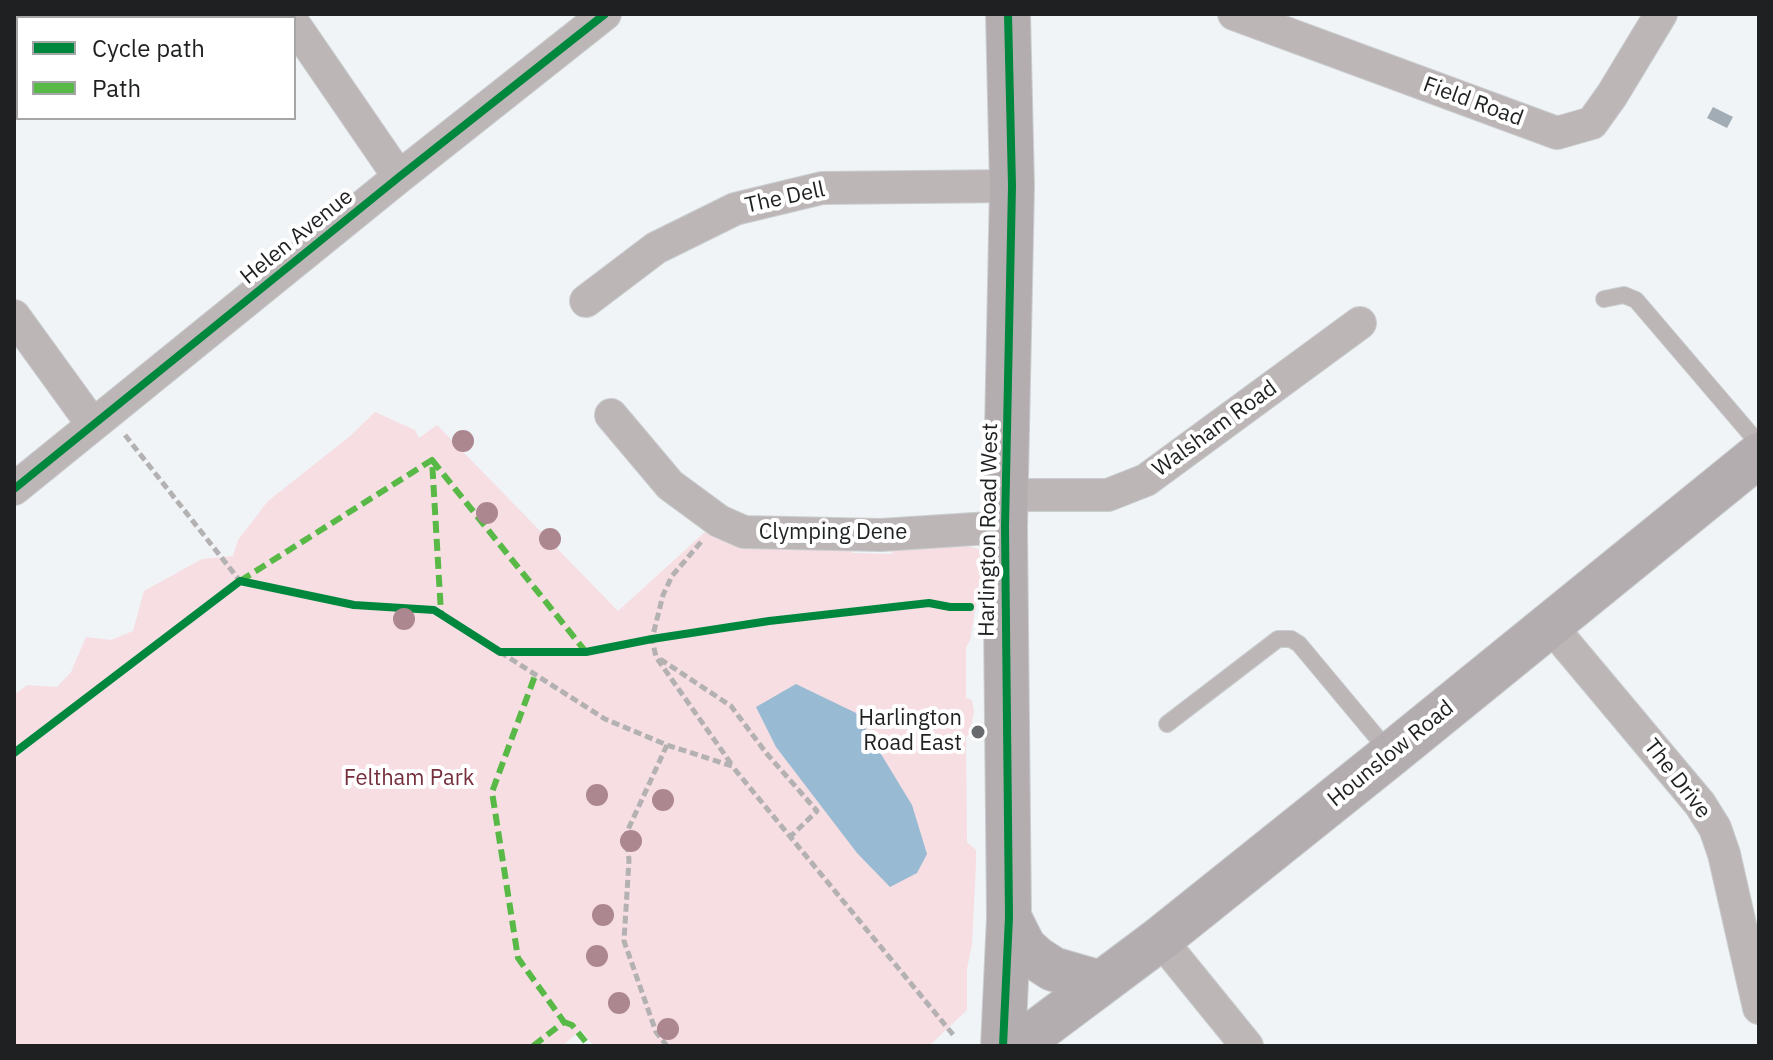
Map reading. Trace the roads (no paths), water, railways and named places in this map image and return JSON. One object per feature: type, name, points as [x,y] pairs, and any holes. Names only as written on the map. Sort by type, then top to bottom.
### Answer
[{"type":"main road","name":"Harlington Road West","points":[[1003,1046],[1009,917],[1006,511],[1012,186],[1008,14]]},
{"type":"main road","name":"Hounslow Road","points":[[1017,1046],[1160,939],[1759,455]]},
{"type":"main road","points":[[1009,917],[1024,947],[1036,958],[1053,969],[1101,983]]},
{"type":"street","name":"Helen Avenue","points":[[14,489],[605,14]]},
{"type":"street","name":"Field Road","points":[[1234,14],[1557,133],[1592,123],[1661,14]]},
{"type":"street","points":[[296,27],[399,177]]},
{"type":"street","name":"The Dell","points":[[586,301],[656,248],[735,209],[822,188],[1012,186]]},
{"type":"street","points":[[14,316],[101,420]]},
{"type":"street","name":"Walsham Road","points":[[1006,511],[1108,495],[1146,480],[1360,323]]},
{"type":"street","name":"Clymping Dene","points":[[611,415],[670,485],[719,521],[744,532],[881,535],[1006,511]]},
{"type":"street","name":"The Drive","points":[[1550,625],[1700,804],[1715,828],[1724,854],[1759,1008]]},
{"type":"street","points":[[1160,939],[1247,1046]]},
{"type":"lane","points":[[1604,299],[1624,295],[1636,300],[1759,444]]},
{"type":"lane","points":[[1167,724],[1278,639],[1291,639],[1299,644],[1391,754]]},
{"type":"water","points":[[796,684],[856,713],[912,805],[927,854],[917,873],[890,887],[857,853],[776,747],[756,707]]},
{"type":"place","name":"Harlington Road East","points":[[978,732]]},
{"type":"park label","name":"Feltham Park","points":[[409,779]]}]
